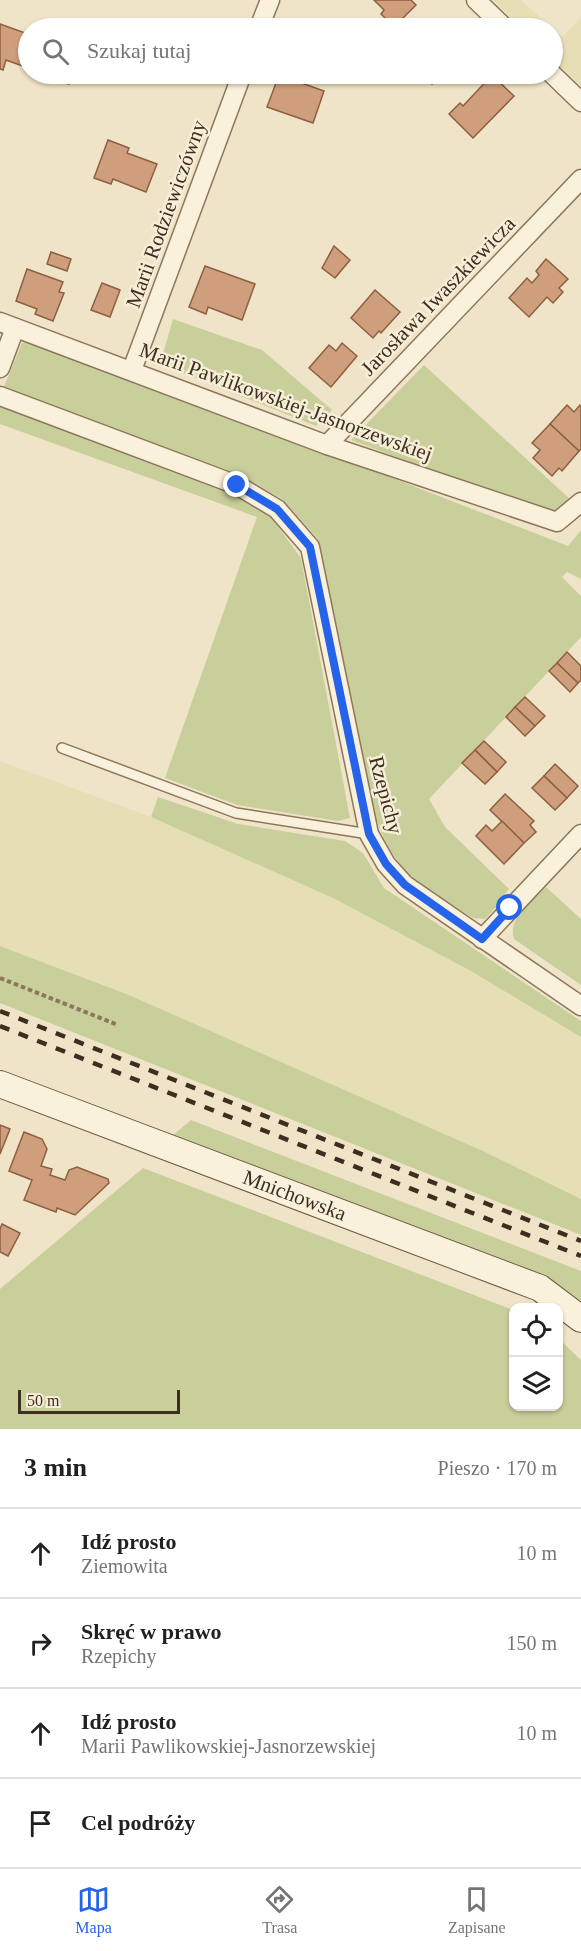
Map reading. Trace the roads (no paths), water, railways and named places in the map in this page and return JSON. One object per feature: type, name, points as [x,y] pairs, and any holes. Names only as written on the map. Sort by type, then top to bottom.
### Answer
[{"type":"street","points":[[263,18],[270,0]]},
{"type":"street","points":[[476,0],[495,18]]},
{"type":"street","name":"Marii Rodziewiczówny","points":[[132,370],[238,84]]},
{"type":"street","points":[[562,84],[581,102]]},
{"type":"street","name":"Jarosława Iwaszkiewicza","points":[[327,445],[581,179]]},
{"type":"street","points":[[0,368],[8,325]]},
{"type":"street","name":"Marii Pawlikowskiej-Jasnorzewskiej","points":[[8,325],[327,445],[557,522],[581,502]]},
{"type":"street","name":"Rzepichy","points":[[0,396],[237,485],[277,509],[310,547],[369,834],[386,864],[405,885],[581,1006]]},
{"type":"street","points":[[482,939],[581,834]]},
{"type":"street","name":"Mnichowska","points":[[0,1084],[540,1288],[581,1319]]},
{"type":"lane","points":[[62,748],[236,813],[369,834]]},
{"type":"railway","points":[[0,1011],[581,1241]]},
{"type":"railway","points":[[0,1026],[581,1256]]}]
